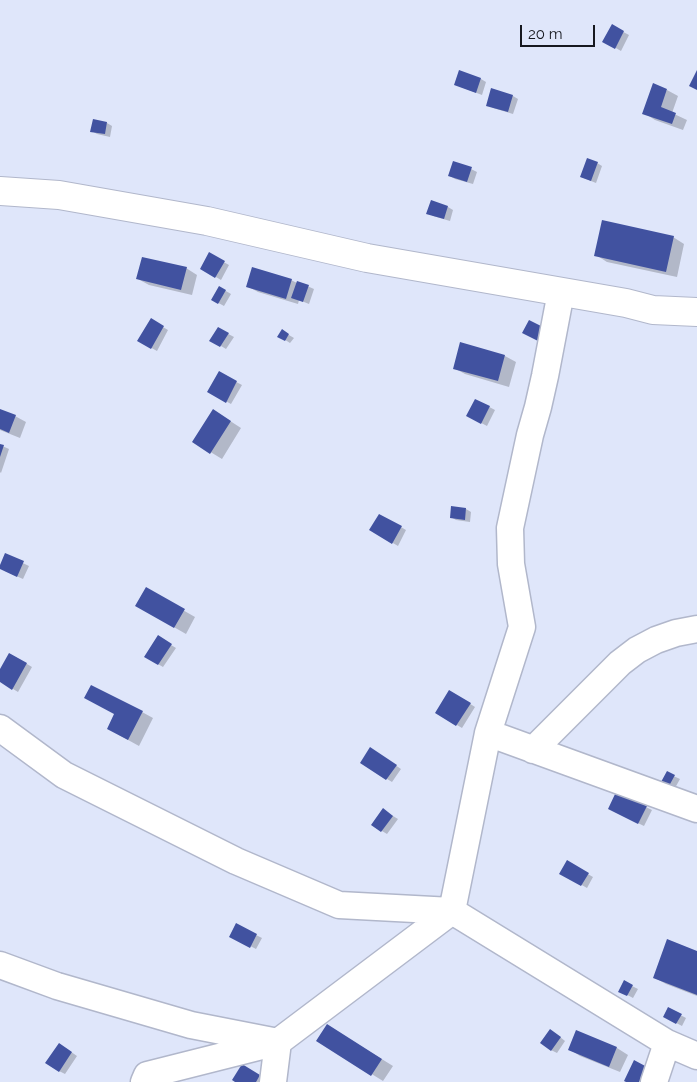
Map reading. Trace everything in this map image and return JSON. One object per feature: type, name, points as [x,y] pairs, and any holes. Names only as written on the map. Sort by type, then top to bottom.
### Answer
[{"type":"highway","points":[[0,191],[59,195],[207,221],[367,258],[626,303],[653,310],[697,312]]},
{"type":"street","points":[[144,1082],[147,1075],[278,1042],[452,912],[488,733],[522,627],[511,564],[510,528],[538,407],[561,292]]},
{"type":"street","points":[[532,750],[620,663],[637,650],[656,640],[676,633],[697,629]]},
{"type":"street","points":[[0,728],[64,775],[236,861],[339,905],[452,912],[668,1043],[697,1056]]},
{"type":"street","points":[[488,733],[697,809]]},
{"type":"street","points":[[0,965],[57,986],[191,1025],[278,1042]]},
{"type":"street","points":[[273,1082],[278,1042]]},
{"type":"street","points":[[654,1082],[668,1043]]},
{"type":"building","points":[[612,24],[624,31],[615,49],[602,42]]},
{"type":"building","points":[[459,70],[481,78],[476,93],[454,85]]},
{"type":"building","points":[[697,70],[697,90],[689,86]]},
{"type":"building","points":[[653,83],[667,89],[661,107],[676,113],[672,124],[642,114]]},
{"type":"building","points":[[491,88],[513,95],[508,112],[486,106]]},
{"type":"building","points":[[93,119],[107,122],[105,134],[90,132]]},
{"type":"building","points":[[587,158],[598,162],[591,181],[580,177]]},
{"type":"building","points":[[453,161],[472,167],[467,182],[448,176]]},
{"type":"building","points":[[431,200],[448,206],[444,219],[426,214]]},
{"type":"building","points":[[602,220],[674,236],[666,272],[594,256]]},
{"type":"building","points":[[209,252],[225,261],[215,278],[200,269]]},
{"type":"building","points":[[142,257],[187,267],[181,290],[136,279]]},
{"type":"building","points":[[252,267],[292,279],[286,299],[246,287]]},
{"type":"building","points":[[297,281],[309,285],[303,302],[291,298]]},
{"type":"building","points":[[219,286],[226,290],[218,304],[211,300]]},
{"type":"building","points":[[151,318],[164,326],[151,349],[137,341]]},
{"type":"building","points":[[529,320],[545,328],[538,341],[522,333]]},
{"type":"building","points":[[218,327],[229,333],[220,347],[209,341]]},
{"type":"building","points":[[282,329],[289,334],[285,341],[277,337]]},
{"type":"building","points":[[460,342],[505,355],[498,381],[453,369]]},
{"type":"building","points":[[219,371],[237,381],[226,403],[207,392]]},
{"type":"building","points":[[475,399],[490,406],[481,424],[466,416]]},
{"type":"building","points":[[0,409],[16,415],[9,433],[0,429]]},
{"type":"building","points":[[213,409],[231,421],[210,454],[192,442]]},
{"type":"building","points":[[0,444],[4,445],[0,457]]},
{"type":"building","points":[[451,506],[466,508],[465,520],[450,518]]},
{"type":"building","points":[[379,514],[402,526],[392,544],[369,530]]},
{"type":"building","points":[[5,553],[24,561],[17,577],[0,569]]},
{"type":"building","points":[[146,587],[185,609],[174,628],[135,606]]},
{"type":"building","points":[[158,635],[172,644],[158,665],[144,657]]},
{"type":"building","points":[[9,653],[27,663],[12,690],[0,682],[0,669]]},
{"type":"building","points":[[91,685],[143,711],[128,740],[107,729],[114,714],[84,698]]},
{"type":"building","points":[[449,690],[471,703],[456,726],[435,713]]},
{"type":"building","points":[[370,747],[397,765],[386,780],[360,763]]},
{"type":"building","points":[[667,771],[675,775],[669,786],[661,782]]},
{"type":"building","points":[[616,792],[647,806],[638,824],[608,809]]},
{"type":"building","points":[[383,808],[393,816],[381,832],[371,825]]},
{"type":"building","points":[[567,860],[589,873],[581,886],[559,874]]},
{"type":"building","points":[[236,923],[257,934],[250,948],[229,937]]},
{"type":"building","points":[[667,939],[697,951],[697,995],[653,978]]},
{"type":"building","points":[[624,980],[633,985],[627,996],[618,992]]},
{"type":"building","points":[[668,1007],[682,1014],[676,1024],[663,1017]]},
{"type":"building","points":[[327,1024],[382,1059],[371,1076],[316,1041]]},
{"type":"building","points":[[550,1029],[561,1037],[551,1051],[540,1043]]},
{"type":"building","points":[[576,1030],[617,1047],[609,1067],[568,1050]]},
{"type":"building","points":[[59,1043],[72,1052],[59,1072],[45,1063]]},
{"type":"building","points":[[634,1060],[647,1067],[639,1082],[626,1082],[624,1081]]},
{"type":"building","points":[[242,1064],[260,1075],[256,1082],[235,1082],[232,1080]]}]
